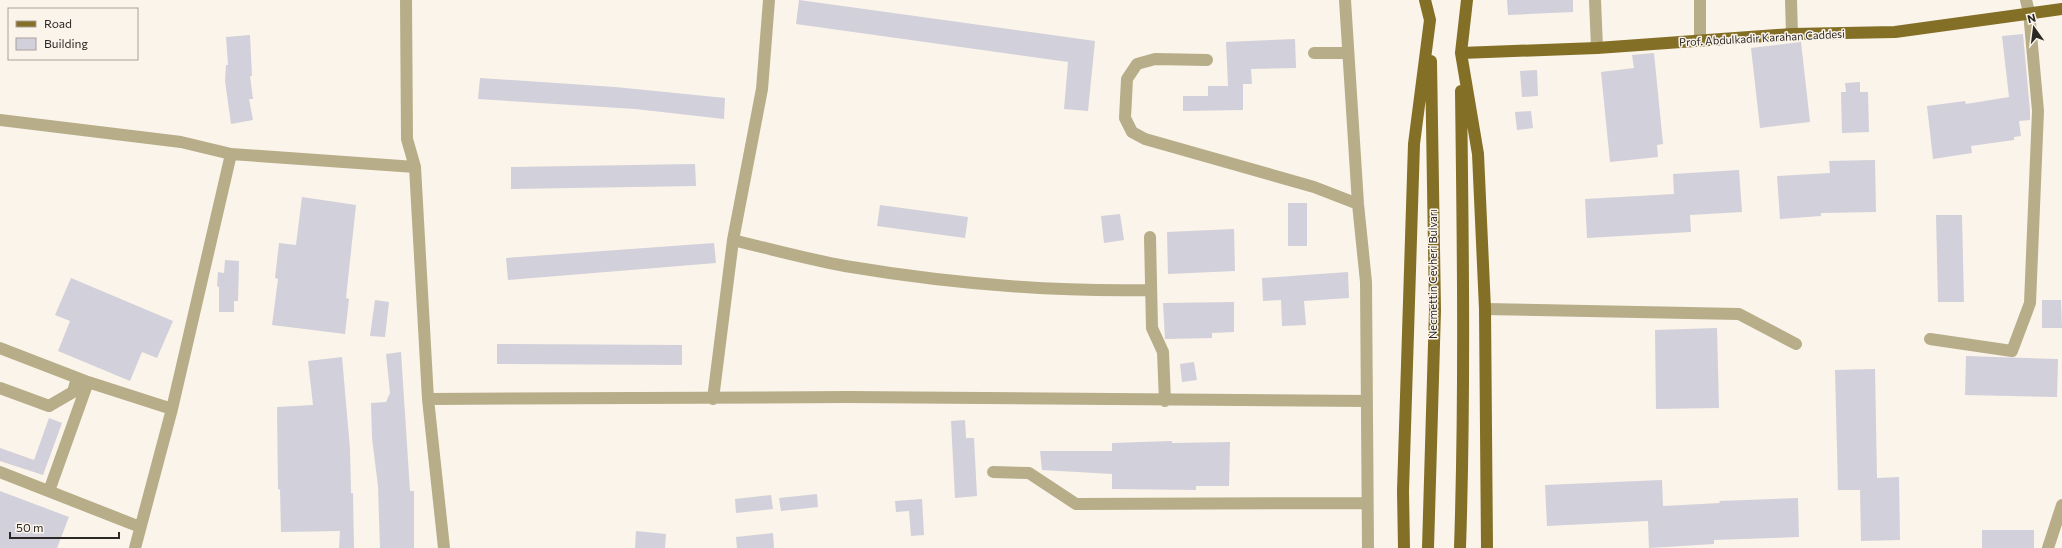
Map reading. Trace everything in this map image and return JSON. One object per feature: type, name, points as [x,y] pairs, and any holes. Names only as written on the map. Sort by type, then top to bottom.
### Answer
[{"type":"main road","points":[[1404,548],[1403,491],[1414,144],[1430,20],[1425,0]]},
{"type":"main road","name":"Necmettin Cevheri Bulvarı","points":[[1428,548],[1435,310],[1430,0]]},
{"type":"main road","points":[[1460,0],[1464,318],[1460,548]]},
{"type":"main road","points":[[1467,0],[1461,53],[1478,154],[1486,309],[1487,548]]},
{"type":"main road","name":"Prof. Abdulkadir Karahan Caddesi","points":[[1461,53],[1597,48],[1792,34],[1895,32],[2029,12],[2062,9]]},
{"type":"street","points":[[406,0],[407,139],[415,167],[428,399],[444,548]]},
{"type":"street","points":[[713,399],[733,240],[762,89],[769,0]]},
{"type":"street","points":[[1345,0],[1347,53],[1358,204],[1366,282],[1368,548]]},
{"type":"street","points":[[1595,0],[1597,48]]},
{"type":"street","points":[[1700,0],[1700,41]]},
{"type":"street","points":[[1791,0],[1792,34]]},
{"type":"street","points":[[1930,339],[2012,351],[2030,303],[2038,111],[2029,12],[2026,0]]},
{"type":"street","points":[[1314,53],[1347,53]]},
{"type":"street","points":[[1207,60],[1155,59],[1137,64],[1127,79],[1125,118],[1132,132],[1145,139],[1314,187],[1358,204]]},
{"type":"street","points":[[0,120],[181,142],[231,154],[415,167]]},
{"type":"street","points":[[134,548],[172,409],[231,154]]},
{"type":"street","points":[[1150,237],[1152,328],[1163,352],[1165,401]]},
{"type":"street","points":[[733,240],[844,265],[947,280],[1096,291],[1152,290]]},
{"type":"street","points":[[1486,309],[1738,314],[1796,344]]},
{"type":"street","points":[[0,348],[83,380],[172,409]]},
{"type":"street","points":[[0,388],[49,406],[73,392],[83,380]]},
{"type":"street","points":[[49,492],[83,380]]},
{"type":"street","points":[[428,399],[713,399],[848,397],[1165,401],[1367,401]]},
{"type":"street","points":[[0,472],[140,527]]},
{"type":"street","points":[[993,472],[1029,473],[1076,504],[1367,503]]},
{"type":"street","points":[[2048,548],[2062,505]]},
{"type":"building","points":[[799,0],[1095,41],[1088,111],[1064,109],[1068,62],[796,24]]},
{"type":"building","points":[[1507,0],[1573,0],[1573,12],[1508,15]]},
{"type":"building","points":[[2023,34],[2030,120],[2019,121],[2021,136],[2014,137],[2014,140],[1971,146],[1972,153],[1933,159],[1927,106],[1965,101],[1966,104],[2009,97],[2002,36]]},
{"type":"building","points":[[250,35],[252,76],[250,76],[253,99],[249,99],[253,120],[231,124],[225,81],[226,65],[228,65],[226,37]]},
{"type":"building","points":[[1295,39],[1296,68],[1251,69],[1252,84],[1243,84],[1243,110],[1183,111],[1183,96],[1208,96],[1208,86],[1228,86],[1226,42]]},
{"type":"building","points":[[1801,42],[1810,122],[1760,128],[1751,48]]},
{"type":"building","points":[[1654,53],[1663,144],[1657,145],[1658,157],[1610,162],[1601,72],[1634,68],[1632,55]]},
{"type":"building","points":[[1537,70],[1538,96],[1522,97],[1520,71]]},
{"type":"building","points":[[480,78],[615,87],[725,98],[724,119],[635,109],[478,99]]},
{"type":"building","points":[[1860,82],[1860,92],[1868,92],[1869,132],[1842,133],[1841,92],[1846,92],[1845,83]]},
{"type":"building","points":[[1531,111],[1533,128],[1517,130],[1515,112]]},
{"type":"building","points":[[1875,160],[1876,212],[1821,213],[1821,216],[1780,219],[1777,176],[1830,173],[1829,161]]},
{"type":"building","points":[[695,164],[696,186],[511,189],[511,167]]},
{"type":"building","points":[[1739,170],[1742,212],[1690,215],[1691,232],[1587,238],[1585,199],[1674,194],[1673,174]]},
{"type":"building","points":[[302,197],[356,205],[346,298],[349,299],[345,334],[272,325],[278,279],[275,278],[279,243],[296,245]]},
{"type":"building","points":[[1288,203],[1307,203],[1307,246],[1288,246]]},
{"type":"building","points":[[880,205],[968,217],[965,238],[877,226]]},
{"type":"building","points":[[1120,214],[1124,240],[1104,243],[1101,216]]},
{"type":"building","points":[[1936,215],[1962,215],[1964,302],[1938,302]]},
{"type":"building","points":[[1234,229],[1235,271],[1168,274],[1167,232]]},
{"type":"building","points":[[714,243],[716,263],[508,280],[506,258]]},
{"type":"building","points":[[225,260],[239,261],[238,301],[234,301],[234,312],[219,312],[219,287],[217,286],[218,272],[224,273]]},
{"type":"building","points":[[1348,272],[1349,298],[1304,301],[1306,325],[1282,326],[1281,300],[1263,301],[1262,278]]},
{"type":"building","points":[[71,278],[173,321],[157,358],[142,352],[130,381],[58,351],[70,321],[55,315]]},
{"type":"building","points":[[375,300],[389,302],[385,337],[370,336]]},
{"type":"building","points":[[2042,300],[2061,300],[2062,328],[2042,328]]},
{"type":"building","points":[[1234,302],[1234,332],[1212,333],[1212,338],[1165,339],[1163,303]]},
{"type":"building","points":[[1717,328],[1719,408],[1656,409],[1655,330]]},
{"type":"building","points":[[497,344],[682,345],[682,365],[497,364]]},
{"type":"building","points":[[401,352],[410,491],[414,491],[414,548],[380,548],[378,486],[372,438],[371,403],[386,402],[390,393],[386,354]]},
{"type":"building","points":[[1966,356],[2058,359],[2057,397],[1965,395]]},
{"type":"building","points":[[342,357],[350,449],[351,493],[353,493],[354,548],[339,548],[340,531],[281,532],[280,489],[278,490],[277,407],[313,405],[308,361]]},
{"type":"building","points":[[1194,362],[1197,380],[1182,382],[1180,364]]},
{"type":"building","points":[[1875,369],[1877,478],[1899,477],[1900,540],[1861,541],[1860,490],[1838,490],[1835,370]]},
{"type":"building","points":[[49,418],[62,423],[43,475],[0,461],[0,448],[34,460]]},
{"type":"building","points":[[965,420],[966,438],[974,438],[977,496],[955,498],[951,421]]},
{"type":"building","points":[[1172,441],[1172,443],[1230,442],[1229,486],[1196,486],[1196,490],[1112,489],[1112,474],[1042,470],[1040,451],[1112,451],[1112,443]]},
{"type":"building","points":[[1662,480],[1663,506],[1720,503],[1719,501],[1798,498],[1799,537],[1714,540],[1714,544],[1649,548],[1648,521],[1547,526],[1545,485]]},
{"type":"building","points":[[0,491],[69,517],[57,548],[0,548]]},
{"type":"building","points":[[817,494],[818,507],[781,511],[779,498]]},
{"type":"building","points":[[771,495],[773,509],[736,513],[735,499]]},
{"type":"building","points":[[922,499],[924,535],[911,536],[909,511],[896,512],[895,501]]},
{"type":"building","points":[[1982,530],[2034,530],[2034,548],[1982,548]]},
{"type":"building","points":[[636,531],[666,534],[665,548],[635,548]]},
{"type":"building","points":[[773,533],[774,548],[737,548],[736,537]]}]
